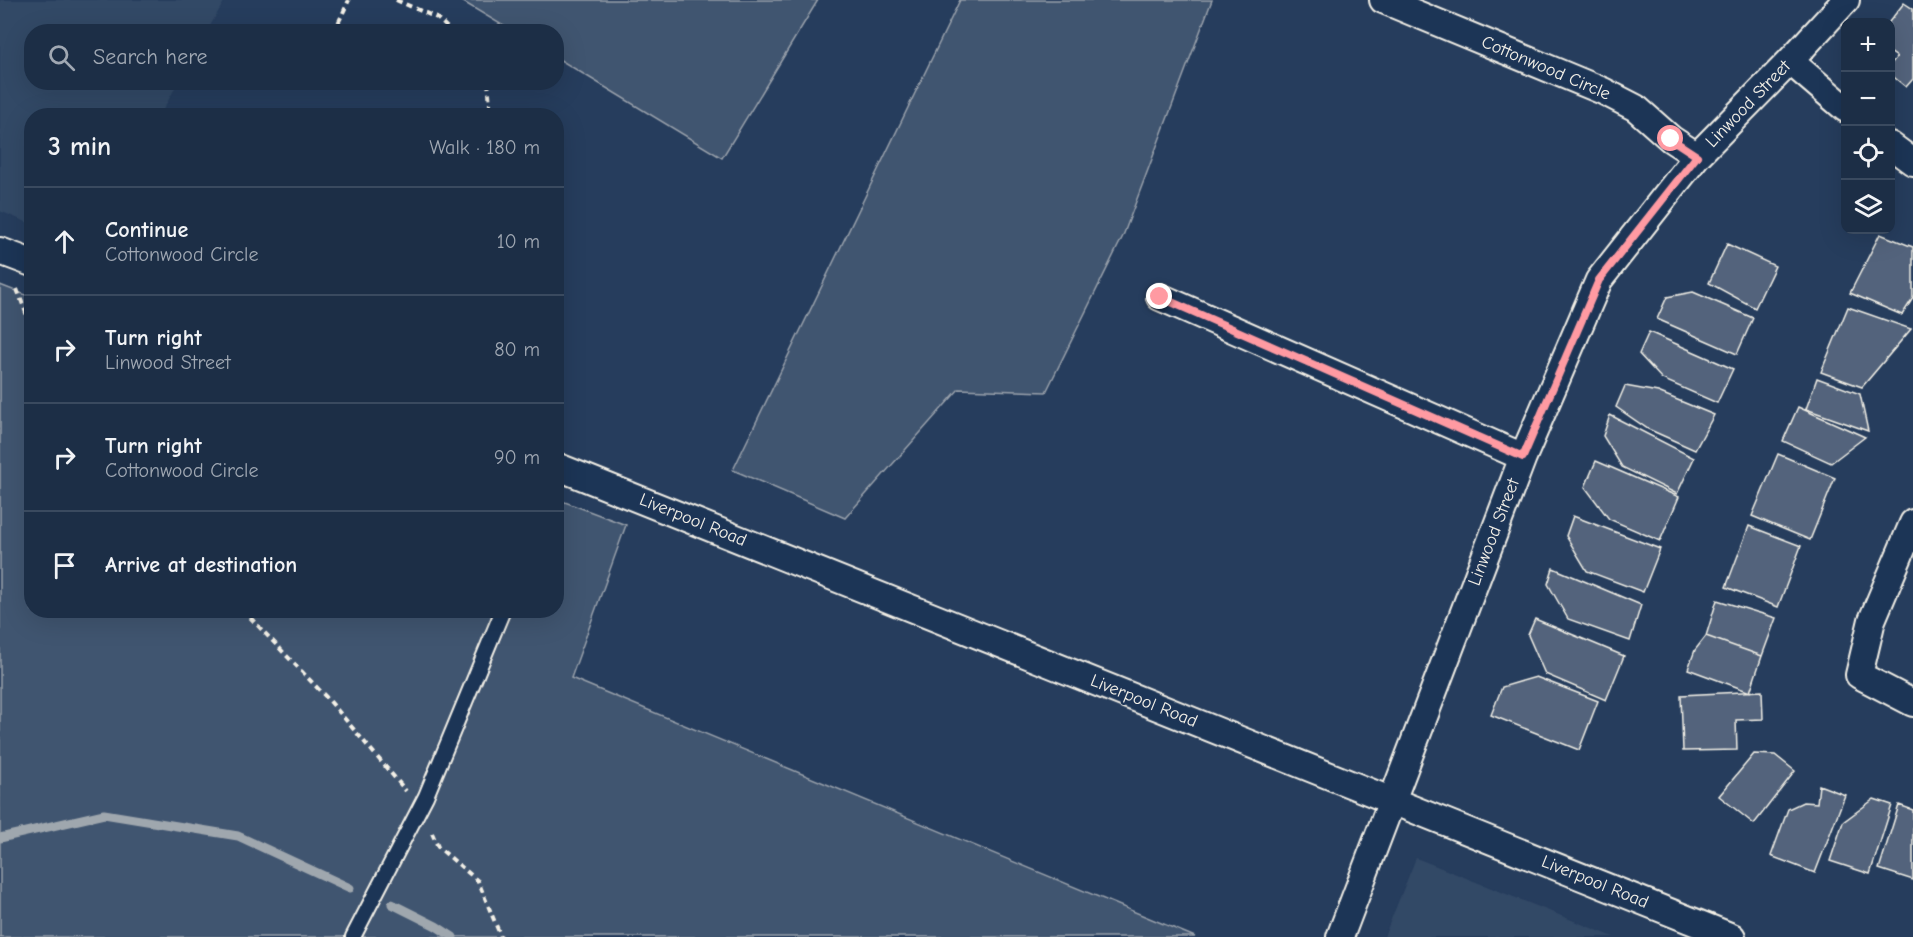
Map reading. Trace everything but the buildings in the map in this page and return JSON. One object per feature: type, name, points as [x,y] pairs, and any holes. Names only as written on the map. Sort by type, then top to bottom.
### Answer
[{"type":"street","name":"Cottonwood Circle","points":[[1383,0],[1603,91],[1636,108],[1671,139],[1697,156]]},
{"type":"street","name":"Linwood Street","points":[[1340,937],[1523,457],[1599,280],[1697,156],[1846,0]]},
{"type":"street","points":[[1790,61],[1841,106]]},
{"type":"street","points":[[1895,149],[1913,162]]},
{"type":"street","points":[[0,251],[24,260]]},
{"type":"street","points":[[1160,297],[1523,457]]},
{"type":"street","name":"Liverpool Road","points":[[564,474],[1732,937]]},
{"type":"street","points":[[1913,523],[1872,621],[1859,675],[1913,703]]},
{"type":"lane","points":[[353,937],[420,808],[500,618]]},
{"type":"path","points":[[338,24],[350,0]]},
{"type":"path","points":[[396,0],[437,18],[443,24]]},
{"type":"path","points":[[489,90],[490,108]]},
{"type":"path","points":[[17,289],[24,308]]},
{"type":"path","points":[[251,618],[328,699],[420,808],[438,847],[478,881],[501,937]]},
{"type":"shaded area","points":[[0,0],[225,0],[211,24],[24,24],[24,90],[174,90],[164,108],[24,108],[24,221],[0,211]]},
{"type":"shaded area","points":[[460,0],[818,0],[722,158],[564,62],[564,24],[500,24]]},
{"type":"shaded area","points":[[960,0],[1212,0],[1123,236],[1046,392],[959,389],[845,518],[733,470]]},
{"type":"shaded area","points":[[0,285],[24,294],[24,618],[564,618],[564,502],[626,525],[571,678],[1195,937],[0,937]]},
{"type":"shaded area","points":[[1416,858],[1614,937],[1384,937]]},
{"type":"waterway","points":[[0,838],[104,814],[238,836],[350,888]]},
{"type":"waterway","points":[[392,904],[453,937]]},
{"type":"route","points":[[1160,297],[1523,457],[1599,280],[1697,156],[1671,139]]}]
